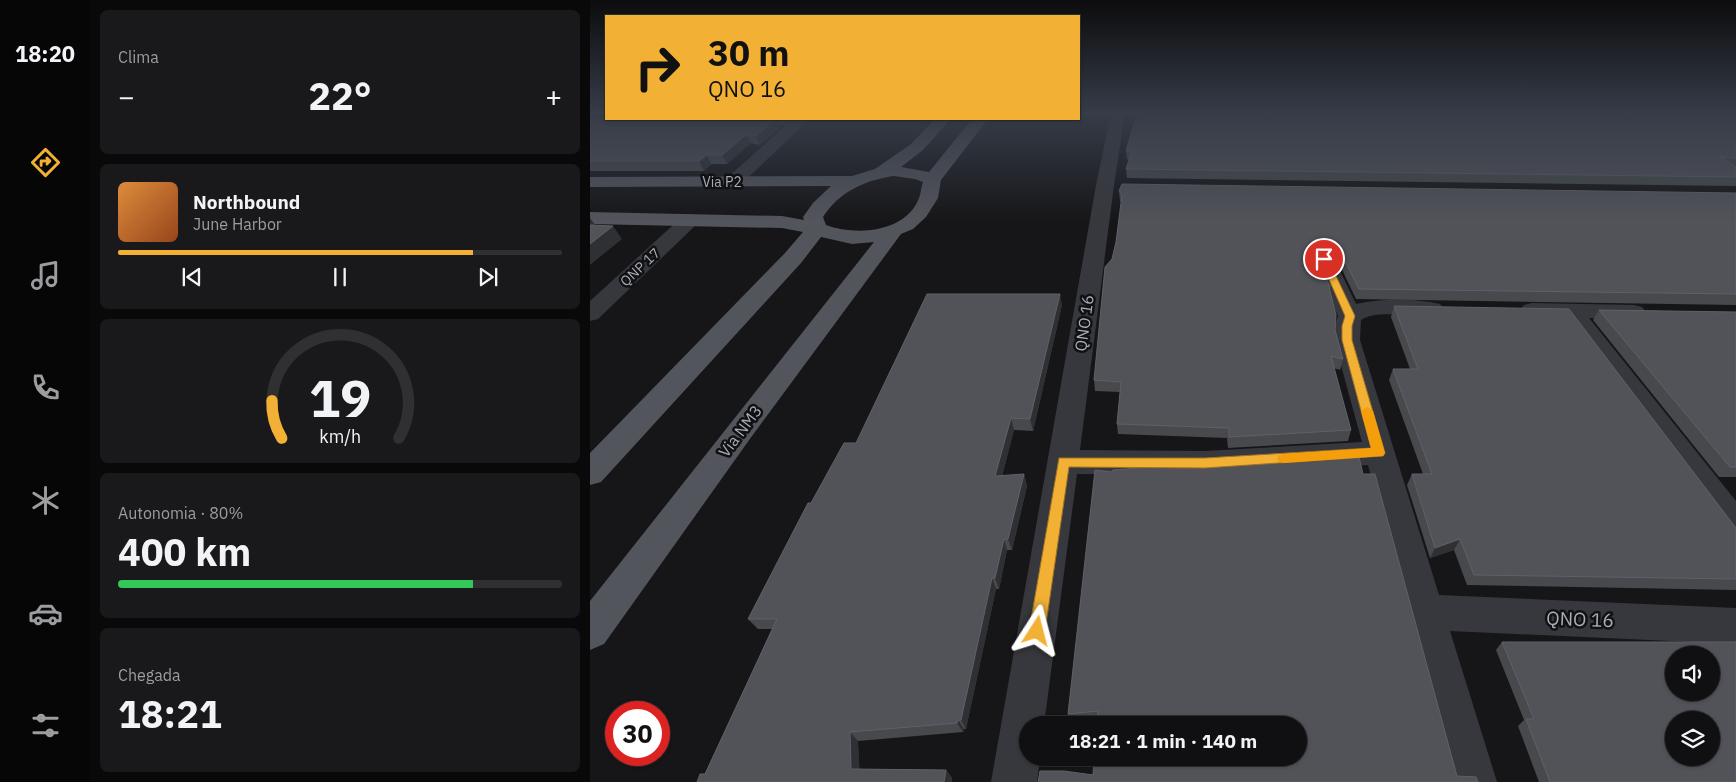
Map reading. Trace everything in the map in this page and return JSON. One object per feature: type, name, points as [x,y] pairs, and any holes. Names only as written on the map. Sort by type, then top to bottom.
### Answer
[{"type":"main road","points":[[817,229],[813,217],[820,204],[836,191],[854,181],[882,172],[914,149]]},
{"type":"main road","points":[[590,218],[782,222],[817,229],[827,234],[847,239],[863,239],[892,233],[907,224],[921,210],[932,192],[932,180],[956,149]]},
{"type":"main road","points":[[882,172],[912,172],[932,180]]},
{"type":"main road","name":"Via P2","points":[[590,182],[854,181]]},
{"type":"main road","points":[[590,472],[793,258],[817,229]]},
{"type":"main road","name":"Via NM3","points":[[590,632],[742,428],[892,233]]},
{"type":"street","points":[[733,182],[769,149]]},
{"type":"street","name":"QNO 16","points":[[1014,782],[1064,462],[1115,185],[1116,149]]},
{"type":"street","name":"QNP 17","points":[[590,314],[690,220]]},
{"type":"street","points":[[1324,259],[1350,316],[1347,326],[1347,340],[1474,782]]},
{"type":"street","points":[[1350,316],[1365,308],[1453,309]]},
{"type":"street","points":[[1512,310],[1658,312]]},
{"type":"street","points":[[1571,311],[1726,498],[1736,526]]},
{"type":"street","points":[[1064,462],[1205,463],[1379,453]]},
{"type":"street","name":"QNO 16","points":[[1424,612],[1736,626]]},
{"type":"building","points":[[590,149],[729,149],[722,155],[707,155],[699,161],[590,161]]},
{"type":"building","points":[[1126,149],[1736,149],[1736,159],[1720,156],[1736,167],[1736,177],[1126,169],[1132,151],[1126,151]]},
{"type":"building","points":[[1122,184],[1736,193],[1736,294],[1359,289],[1336,243],[1326,241],[1316,243],[1313,250],[1330,287],[1336,315],[1335,330],[1343,359],[1331,356],[1351,430],[1229,437],[1229,428],[1117,424],[1121,382],[1094,380],[1105,267],[1112,259],[1116,242],[1122,195],[1119,191]]},
{"type":"building","points":[[590,225],[613,226],[590,244]]},
{"type":"building","points":[[927,294],[1060,294],[1030,419],[1011,418],[995,476],[1024,474],[1008,539],[1004,539],[995,578],[992,578],[961,720],[958,720],[957,723],[850,732],[851,769],[946,770],[944,782],[697,782],[700,774],[705,774],[777,619],[748,619],[808,503],[811,503],[844,443],[856,443]]},
{"type":"building","points":[[1394,306],[1569,309],[1736,528],[1736,579],[1474,575],[1460,539],[1435,548],[1412,474],[1432,474],[1393,369],[1418,369]]},
{"type":"building","points":[[1599,310],[1736,312],[1736,467],[1730,467]]},
{"type":"building","points":[[1359,457],[1363,474],[1375,474],[1457,776],[1476,777],[1478,782],[1038,782],[1040,771],[1064,771],[1093,775],[1094,766],[1307,766],[1307,716],[1098,716],[1098,711],[1068,714],[1095,470],[1112,472],[1113,470],[1165,466],[1206,466]]},
{"type":"building","points":[[1502,642],[1736,642],[1736,782],[1550,782],[1526,719],[1534,719]]},
{"type":"slow traffic","points":[[1284,459],[1379,453],[1367,411]]},
{"type":"route","points":[[1037,631],[1064,462],[1205,463],[1379,453],[1347,340],[1347,326],[1350,316],[1324,259]]}]
